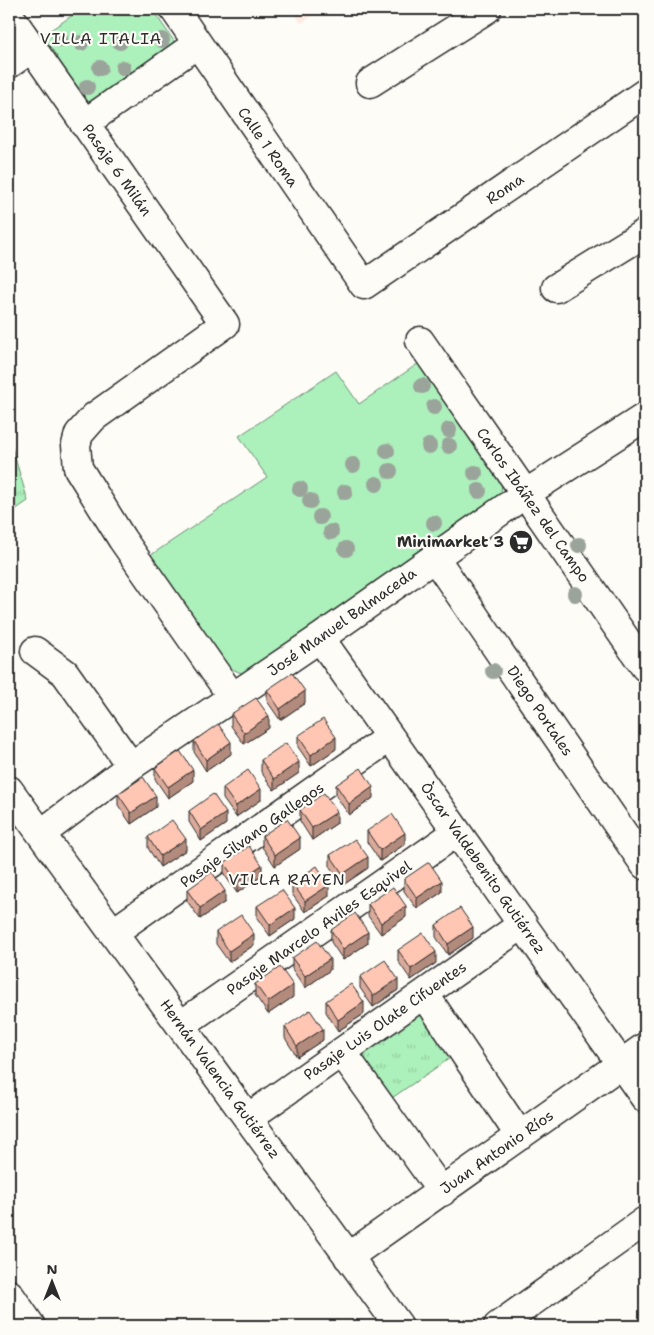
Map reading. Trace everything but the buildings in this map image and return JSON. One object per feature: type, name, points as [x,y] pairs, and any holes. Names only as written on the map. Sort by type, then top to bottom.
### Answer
[{"type":"street","name":"Calle 1 Roma","points":[[174,9],[364,285]]},
{"type":"street","points":[[370,83],[487,9]]},
{"type":"street","name":"Pasaje 6 Milán","points":[[9,15],[225,324],[94,416],[79,434],[75,457],[78,468],[122,539],[233,698]]},
{"type":"street","points":[[84,124],[197,44]]},
{"type":"street","points":[[9,64],[32,48]]},
{"type":"street","name":"Roma","points":[[364,285],[645,93]]},
{"type":"street","points":[[556,288],[645,233]]},
{"type":"street","name":"Carlos Ibáñez del Campo","points":[[420,341],[645,667]]},
{"type":"street","name":"José Manuel Balmaceda","points":[[42,833],[131,766],[320,638],[525,494],[645,417]]},
{"type":"street","name":"Diego Portales","points":[[435,558],[645,865]]},
{"type":"street","name":"Òscar Valdebenito Gutiérrez","points":[[320,638],[645,1098]]},
{"type":"street","points":[[35,651],[64,673],[131,766]]},
{"type":"street","name":"Pasaje Silvano Gallegos","points":[[114,932],[390,737]]},
{"type":"street","name":"Hernán Valencia Gutiérrez","points":[[9,790],[114,932],[398,1326]]},
{"type":"street","name":"Pasaje Marcelo Aviles Esquivel","points":[[180,1025],[457,832]]},
{"type":"street","name":"Pasaje Luis Olate Cifuentes","points":[[248,1118],[425,995],[523,924]]},
{"type":"street","points":[[425,995],[520,1136]]},
{"type":"street","name":"Juan Antonio Ríos","points":[[348,1257],[645,1047]]},
{"type":"street","points":[[342,1052],[442,1192]]},
{"type":"street","points":[[498,1326],[645,1221]]},
{"type":"street","points":[[9,1294],[31,1326]]},
{"type":"shaded area","points":[[291,9],[324,9],[301,23]]},
{"type":"green space","points":[[82,9],[152,9],[180,50],[87,112],[37,39]]},
{"type":"green space","points":[[422,361],[502,481],[501,495],[250,672],[241,673],[228,667],[148,557],[267,477],[239,436],[336,371],[359,404]]},
{"type":"green space","points":[[9,438],[28,501],[9,514]]},
{"type":"green space","points":[[421,1009],[453,1056],[389,1100],[357,1053]]},
{"type":"place","name":"Minimarket 3","points":[[521,542]]},
{"type":"district","name":"VILLA ITALIA","points":[[101,38]]},
{"type":"district","name":"VILLA RAYEN","points":[[287,879]]}]
